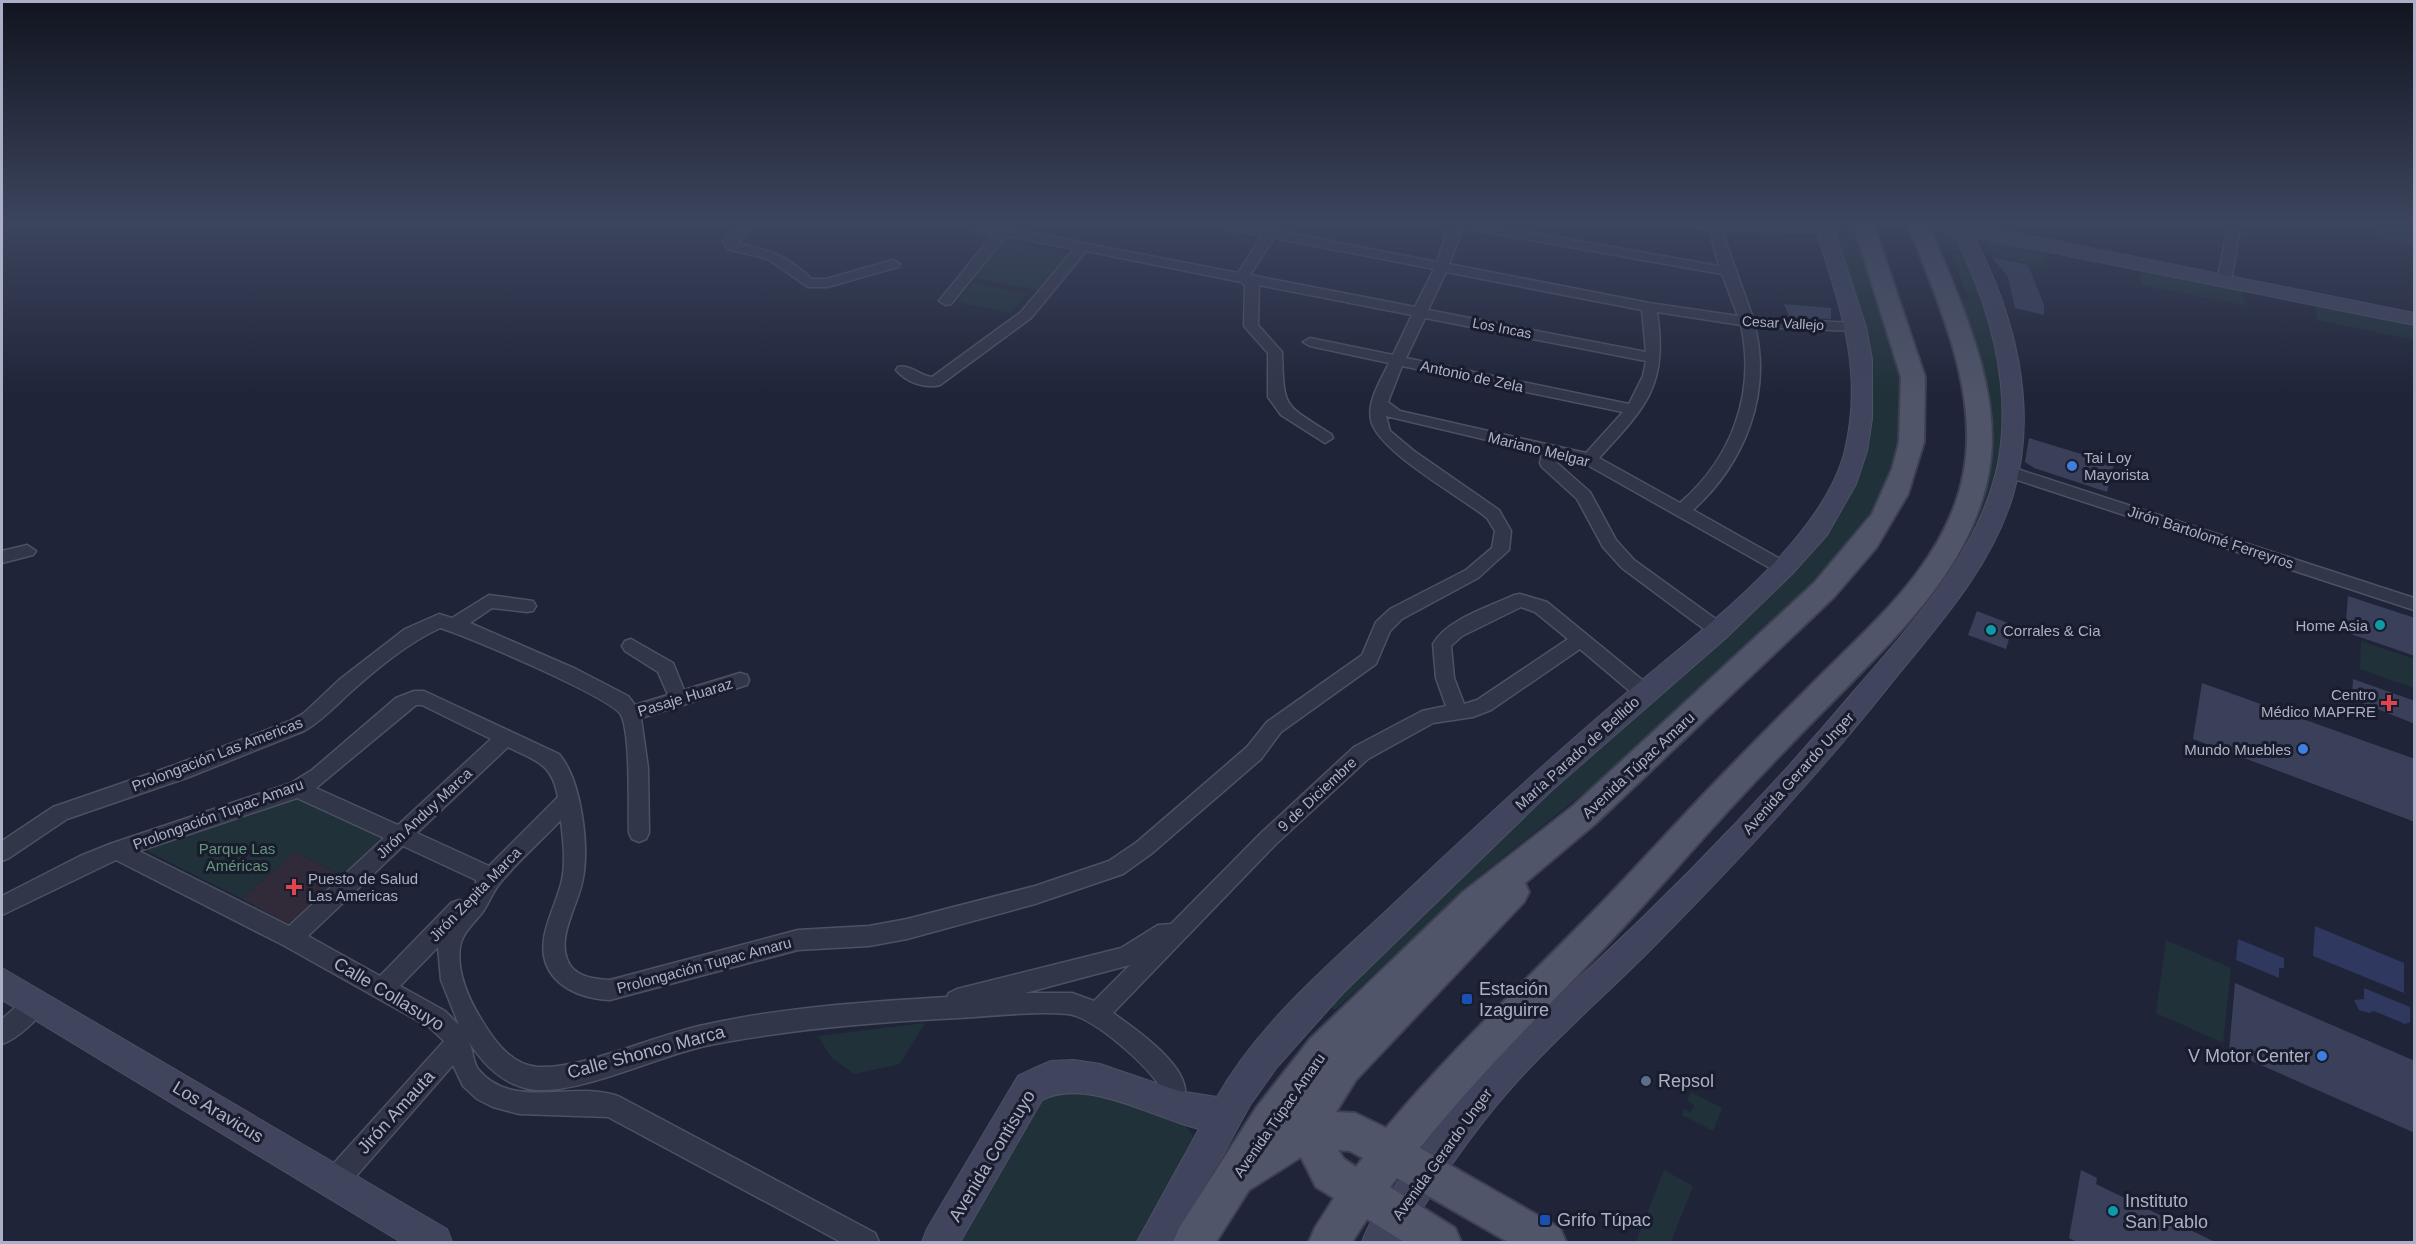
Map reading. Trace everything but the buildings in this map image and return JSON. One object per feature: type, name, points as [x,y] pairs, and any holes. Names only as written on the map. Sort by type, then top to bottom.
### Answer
[{"type":"main road","name":"Avenida Túpac Amaru","points":[[1193,1242],[1270,1121],[1323,1051],[1475,903],[1584,815],[1824,590],[1861,551],[1882,522],[1902,483],[1915,422],[1913,377],[1882,281]]},
{"type":"main road","points":[[1329,1242],[1392,1152],[1455,1078],[1885,629],[1945,555],[1958,528],[1977,471],[1978,413],[1975,385],[1951,281]]},
{"type":"main road","points":[[1441,1242],[1388,1229],[1362,1194],[1330,1173],[1321,1159],[1312,1134],[1315,1109],[1333,1078],[1584,815]]},
{"type":"main road","points":[[1229,1185],[1268,1154],[1312,1134],[1329,1130],[1355,1131],[1546,1242]]},
{"type":"street","points":[[806,281],[827,283],[834,281]]},
{"type":"street","points":[[946,301],[962,281]]},
{"type":"street","points":[[903,370],[918,380],[935,382],[1026,315],[1054,281]]},
{"type":"street","points":[[1248,281],[1252,285],[1251,326],[1275,352],[1276,397],[1286,412],[1325,438]]},
{"type":"street","name":"Los Incas","points":[[1268,281],[1653,358]]},
{"type":"street","points":[[1380,404],[1381,395],[1435,281]]},
{"type":"street","name":"Cesar Vallejo","points":[[1518,281],[1649,307],[1747,322],[1856,327]]},
{"type":"street","points":[[1682,512],[1702,494],[1725,463],[1749,402],[1754,364],[1747,322],[1730,281]]},
{"type":"street","name":"María Parado de Bellido","points":[[1155,1242],[1225,1114],[1265,1056],[1332,983],[1542,782],[1718,630],[1783,568],[1819,529],[1833,507],[1856,452],[1861,419],[1862,359],[1856,327],[1842,281]]},
{"type":"street","name":"Avenida Gerardo Unger","points":[[1388,1229],[1465,1117],[1503,1072],[1717,861],[1841,727],[1935,612],[1970,561],[1993,517],[2008,471],[2013,397],[2007,351],[1987,281]]},
{"type":"street","points":[[2224,281],[2415,319]]},
{"type":"street","points":[[1589,459],[1634,410],[1645,394],[1653,358],[1649,307]]},
{"type":"street","name":"Antonio de Zela","points":[[1310,342],[1634,410]]},
{"type":"street","name":"Mariano Melgar","points":[[1380,404],[1395,415],[1589,459],[1783,568]]},
{"type":"street","name":"Prolongación Tupac Amaru","points":[[2,906],[87,861],[297,789],[319,776],[403,703],[414,698],[424,698],[552,760],[561,771],[567,801],[574,871],[569,899],[554,943],[556,960],[563,975],[576,985],[592,990],[610,990],[798,940],[869,936],[907,929],[1035,895],[1116,868],[1144,848],[1254,753],[1274,728],[1307,700],[1369,659],[1382,627],[1396,614],[1472,574],[1488,563],[1500,550],[1503,531],[1492,514],[1469,495],[1408,455],[1383,433],[1378,418],[1380,404]]},
{"type":"street","points":[[1550,451],[1548,463],[1584,496],[1609,543],[1618,554],[1636,571],[1718,630]]},
{"type":"street","name":"Jirón Bartolomé Ferreyros","points":[[2008,471],[2415,604]]},
{"type":"street","points":[[2,558],[27,551]]},
{"type":"street","points":[[1458,713],[1445,678],[1442,644],[1456,631],[1520,600],[1541,607],[1645,693]]},
{"type":"street","points":[[456,624],[489,601],[527,606]]},
{"type":"street","name":"Prolongación Las Americas","points":[[2,852],[60,813],[182,771],[297,726],[310,718],[346,685],[411,634],[439,621],[456,624],[541,664],[569,674],[621,701],[631,714]]},
{"type":"street","name":"9 de Diciembre","points":[[1097,1014],[1268,839],[1361,753],[1429,717],[1442,713],[1473,710],[1495,699],[1580,640]]},
{"type":"street","points":[[631,646],[666,668],[678,700]]},
{"type":"street","name":"Pasaje Huaraz","points":[[631,714],[740,680]]},
{"type":"street","points":[[631,714],[638,768],[639,833]]},
{"type":"street","name":"Jirón Anduy Marca","points":[[291,938],[505,738]]},
{"type":"street","points":[[297,789],[492,877]]},
{"type":"street","name":"Jirón Zepita Marca","points":[[383,988],[567,801]]},
{"type":"street","name":"Calle Collasuyo","points":[[117,850],[291,938],[437,1019],[458,1042],[469,1076],[480,1086],[502,1098],[531,1104],[591,1102],[611,1105],[866,1242]]},
{"type":"street","name":"Calle Shonco Marca","points":[[492,877],[478,901],[452,935],[449,947],[449,972],[456,993],[490,1054],[499,1064],[523,1076],[566,1075],[734,1028],[826,1017],[1050,1002],[1076,1004],[1097,1014],[1164,1072],[1173,1089],[1169,1103]]},
{"type":"street","points":[[911,1011],[1128,955],[1195,912]]},
{"type":"street","name":"Los Aravicus","points":[[2,983],[434,1242]]},
{"type":"street","points":[[2,1033],[36,1003]]},
{"type":"street","name":"Jirón Amauta","points":[[335,1181],[458,1042]]},
{"type":"street","name":"Avenida Contisuyo","points":[[940,1242],[1030,1088],[1038,1082],[1048,1078],[1075,1077],[1104,1082],[1200,1115],[1225,1114]]},
{"type":"shaded area","name":"Puesto de Salud Las Americas","points":[[295,852],[345,876],[299,919],[288,924],[242,899]]},
{"type":"green space","points":[[991,281],[1050,281],[1041,291]]},
{"type":"green space","points":[[1840,281],[1880,281],[1887,301],[1912,421],[1879,521],[1648,742],[1482,874],[1335,1010],[1324,1002],[1785,573],[1863,437]]},
{"type":"green space","points":[[1962,281],[1980,281],[2008,390],[1995,483],[1978,523],[1966,531],[1981,489],[1953,300],[1969,299]]},
{"type":"green space","points":[[2141,281],[2199,281],[2236,288],[2242,292],[2246,306],[2141,285]]},
{"type":"green space","points":[[973,283],[1027,294],[1011,313],[957,302]]},
{"type":"green space","points":[[2315,305],[2414,326],[2414,340],[2317,320]]},
{"type":"green space","points":[[2361,641],[2414,659],[2414,688],[2360,669]]},
{"type":"green space","name":"Parque Las Américas","points":[[301,797],[387,836],[345,876],[295,852],[242,899],[145,850]]},
{"type":"green space","points":[[2166,940],[2231,968],[2223,1043],[2156,1013]]},
{"type":"green space","points":[[925,1023],[900,1064],[854,1074],[831,1057],[818,1036]]},
{"type":"green space","points":[[1086,1086],[1184,1122],[1193,1136],[1139,1242],[949,1242],[1029,1100]]},
{"type":"green space","points":[[1691,1092],[1722,1108],[1713,1131],[1682,1115],[1684,1109],[1691,1112],[1694,1105],[1687,1101]]},
{"type":"green space","points":[[1664,1170],[1693,1186],[1671,1242],[1636,1242]]},
{"type":"water","points":[[2315,926],[2404,963],[2404,993],[2313,956]]},
{"type":"water","points":[[2238,939],[2284,958],[2284,968],[2279,968],[2279,978],[2236,960]]},
{"type":"water","points":[[2364,988],[2410,1007],[2410,1022],[2405,1024],[2374,1011],[2369,1013],[2359,1010],[2354,1000],[2364,999]]},
{"type":"place","name":"Tai Loy Mayorista","points":[[2072,466]]},
{"type":"place","name":"Home Asia","points":[[2380,625]]},
{"type":"place","name":"Corrales & Cia","points":[[1991,630]]},
{"type":"place","name":"Centro Médico MAPFRE","points":[[2389,703]]},
{"type":"place","name":"Mundo Muebles","points":[[2303,749]]},
{"type":"place","name":"Puesto de Salud Las Americas","points":[[294,887]]},
{"type":"place","name":"Estación Izaguirre","points":[[1467,999]]},
{"type":"place","name":"V Motor Center","points":[[2322,1056]]},
{"type":"place","name":"Repsol","points":[[1646,1081]]},
{"type":"place","name":"Instituto San Pablo","points":[[2113,1211]]},
{"type":"place","name":"Grifo Túpac","points":[[1545,1220]]}]
